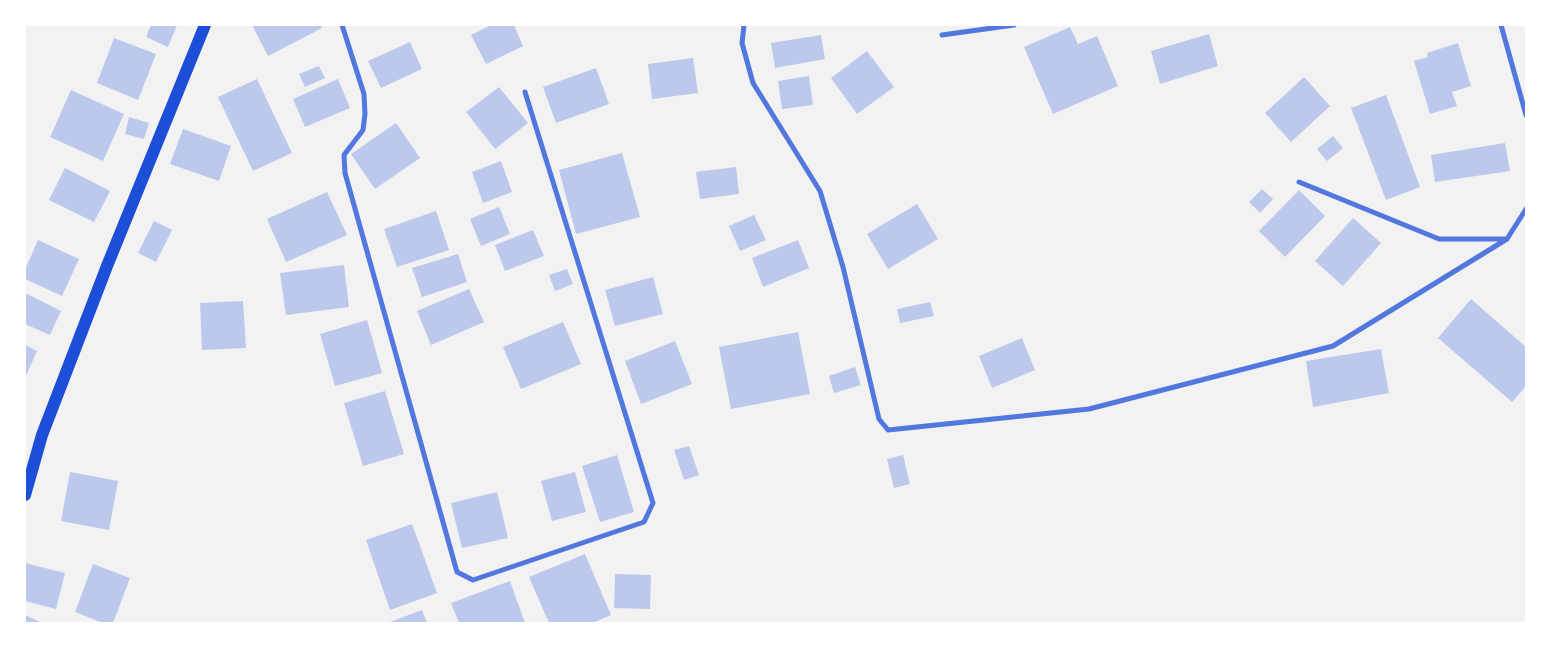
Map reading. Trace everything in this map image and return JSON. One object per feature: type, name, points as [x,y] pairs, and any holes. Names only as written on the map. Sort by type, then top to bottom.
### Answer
[{"type":"main road","points":[[25,495],[42,435],[106,266],[205,25]]},
{"type":"street","points":[[342,25],[364,94],[366,114],[363,130],[344,155],[345,173],[457,572],[473,580],[644,522],[653,503],[525,92]]},
{"type":"street","points":[[744,25],[742,44],[753,83],[820,190],[843,267],[879,419],[888,430],[1089,409],[1334,346],[1507,239],[1526,209]]},
{"type":"street","points":[[942,35],[1014,25]]},
{"type":"street","points":[[1502,25],[1526,115]]},
{"type":"street","points":[[1299,182],[1439,239],[1507,239]]},
{"type":"building","points":[[151,25],[177,25],[168,47],[146,37]]},
{"type":"building","points":[[252,25],[321,25],[322,28],[268,56]]},
{"type":"building","points":[[491,25],[514,25],[523,46],[486,64],[471,35]]},
{"type":"building","points":[[1070,27],[1078,44],[1097,36],[1118,86],[1053,114],[1024,47]]},
{"type":"building","points":[[1209,34],[1218,66],[1160,84],[1151,51]]},
{"type":"building","points":[[821,35],[825,59],[775,68],[771,43]]},
{"type":"building","points":[[114,38],[156,54],[138,100],[97,83]]},
{"type":"building","points":[[410,42],[422,69],[381,88],[368,61]]},
{"type":"building","points":[[1458,43],[1471,86],[1452,92],[1457,106],[1430,114],[1414,61],[1428,57],[1427,53]]},
{"type":"building","points":[[867,51],[894,87],[857,114],[831,78]]},
{"type":"building","points":[[693,58],[698,93],[652,99],[648,64]]},
{"type":"building","points":[[319,66],[325,78],[305,87],[299,74]]},
{"type":"building","points":[[596,68],[609,104],[556,123],[543,87]]},
{"type":"building","points":[[809,76],[813,105],[782,109],[778,81]]},
{"type":"building","points":[[1304,77],[1330,106],[1291,142],[1265,113]]},
{"type":"building","points":[[257,79],[292,153],[253,171],[218,97]]},
{"type":"building","points":[[338,79],[350,108],[305,127],[293,99]]},
{"type":"building","points":[[499,87],[528,123],[495,149],[466,112]]},
{"type":"building","points":[[71,90],[124,114],[103,161],[50,137]]},
{"type":"building","points":[[1386,95],[1420,187],[1386,200],[1351,108]]},
{"type":"building","points":[[129,117],[149,123],[144,139],[125,134]]},
{"type":"building","points":[[396,123],[420,158],[375,189],[351,154]]},
{"type":"building","points":[[183,129],[231,146],[219,181],[170,164]]},
{"type":"building","points":[[1333,136],[1343,148],[1327,161],[1317,149]]},
{"type":"building","points":[[1505,143],[1510,171],[1435,182],[1431,155]]},
{"type":"building","points":[[622,153],[640,217],[576,234],[559,170]]},
{"type":"building","points":[[501,161],[512,192],[483,203],[472,172]]},
{"type":"building","points":[[736,167],[739,194],[700,199],[696,172]]},
{"type":"building","points":[[65,168],[110,191],[94,222],[49,200]]},
{"type":"building","points":[[1262,189],[1273,199],[1260,213],[1249,202]]},
{"type":"building","points":[[1299,190],[1325,216],[1285,257],[1259,231]]},
{"type":"building","points":[[327,192],[347,235],[286,262],[267,219]]},
{"type":"building","points":[[917,204],[938,239],[888,269],[867,234]]},
{"type":"building","points":[[499,207],[510,234],[481,246],[470,219]]},
{"type":"building","points":[[436,211],[449,250],[397,267],[384,229]]},
{"type":"building","points":[[754,215],[766,240],[740,251],[729,226]]},
{"type":"building","points":[[1353,218],[1381,243],[1343,286],[1315,261]]},
{"type":"building","points":[[154,221],[172,230],[156,262],[138,253]]},
{"type":"building","points":[[533,230],[544,256],[505,271],[495,245]]},
{"type":"building","points":[[38,240],[79,259],[62,296],[25,279],[25,270]]},
{"type":"building","points":[[798,240],[809,268],[763,287],[752,258]]},
{"type":"building","points":[[458,254],[467,282],[422,297],[412,268]]},
{"type":"building","points":[[344,265],[349,307],[286,315],[280,273]]},
{"type":"building","points":[[567,269],[573,284],[555,291],[549,275]]},
{"type":"building","points":[[653,277],[663,314],[615,326],[605,290]]},
{"type":"building","points":[[469,289],[484,322],[431,345],[417,311]]},
{"type":"building","points":[[25,293],[61,311],[50,335],[25,324]]},
{"type":"building","points":[[1471,299],[1526,347],[1526,386],[1512,402],[1438,338]]},
{"type":"building","points":[[243,301],[246,348],[202,350],[200,303]]},
{"type":"building","points":[[930,302],[934,316],[900,323],[897,309]]},
{"type":"building","points":[[367,320],[382,373],[335,386],[320,334]]},
{"type":"building","points":[[563,322],[581,364],[521,389],[503,347]]},
{"type":"building","points":[[798,332],[810,394],[731,409],[719,347]]},
{"type":"building","points":[[1022,338],[1035,370],[992,388],[979,356]]},
{"type":"building","points":[[675,341],[692,384],[641,404],[625,361]]},
{"type":"building","points":[[25,345],[37,351],[25,378]]},
{"type":"building","points":[[1381,349],[1389,393],[1313,407],[1306,361]]},
{"type":"building","points":[[855,367],[861,385],[834,393],[829,376]]},
{"type":"building","points":[[385,391],[404,454],[363,466],[344,403]]},
{"type":"building","points":[[689,446],[699,475],[684,480],[674,450]]},
{"type":"building","points":[[617,455],[634,512],[600,522],[582,466]]},
{"type":"building","points":[[903,455],[910,484],[894,488],[887,459]]},
{"type":"building","points":[[70,472],[118,481],[109,530],[61,521]]},
{"type":"building","points":[[575,472],[586,512],[552,521],[541,481]]},
{"type":"building","points":[[497,492],[508,538],[462,548],[451,503]]},
{"type":"building","points":[[412,524],[437,593],[390,610],[366,540]]},
{"type":"building","points":[[585,554],[611,615],[593,623],[549,623],[529,577]]},
{"type":"building","points":[[25,563],[65,573],[56,609],[25,601]]},
{"type":"building","points":[[93,564],[130,578],[113,623],[103,623],[75,612]]},
{"type":"building","points":[[615,574],[651,575],[650,609],[614,608]]},
{"type":"building","points":[[510,581],[525,623],[459,623],[451,603]]},
{"type":"building","points":[[422,610],[427,623],[387,623]]},
{"type":"building","points":[[25,615],[42,623],[25,623]]}]
